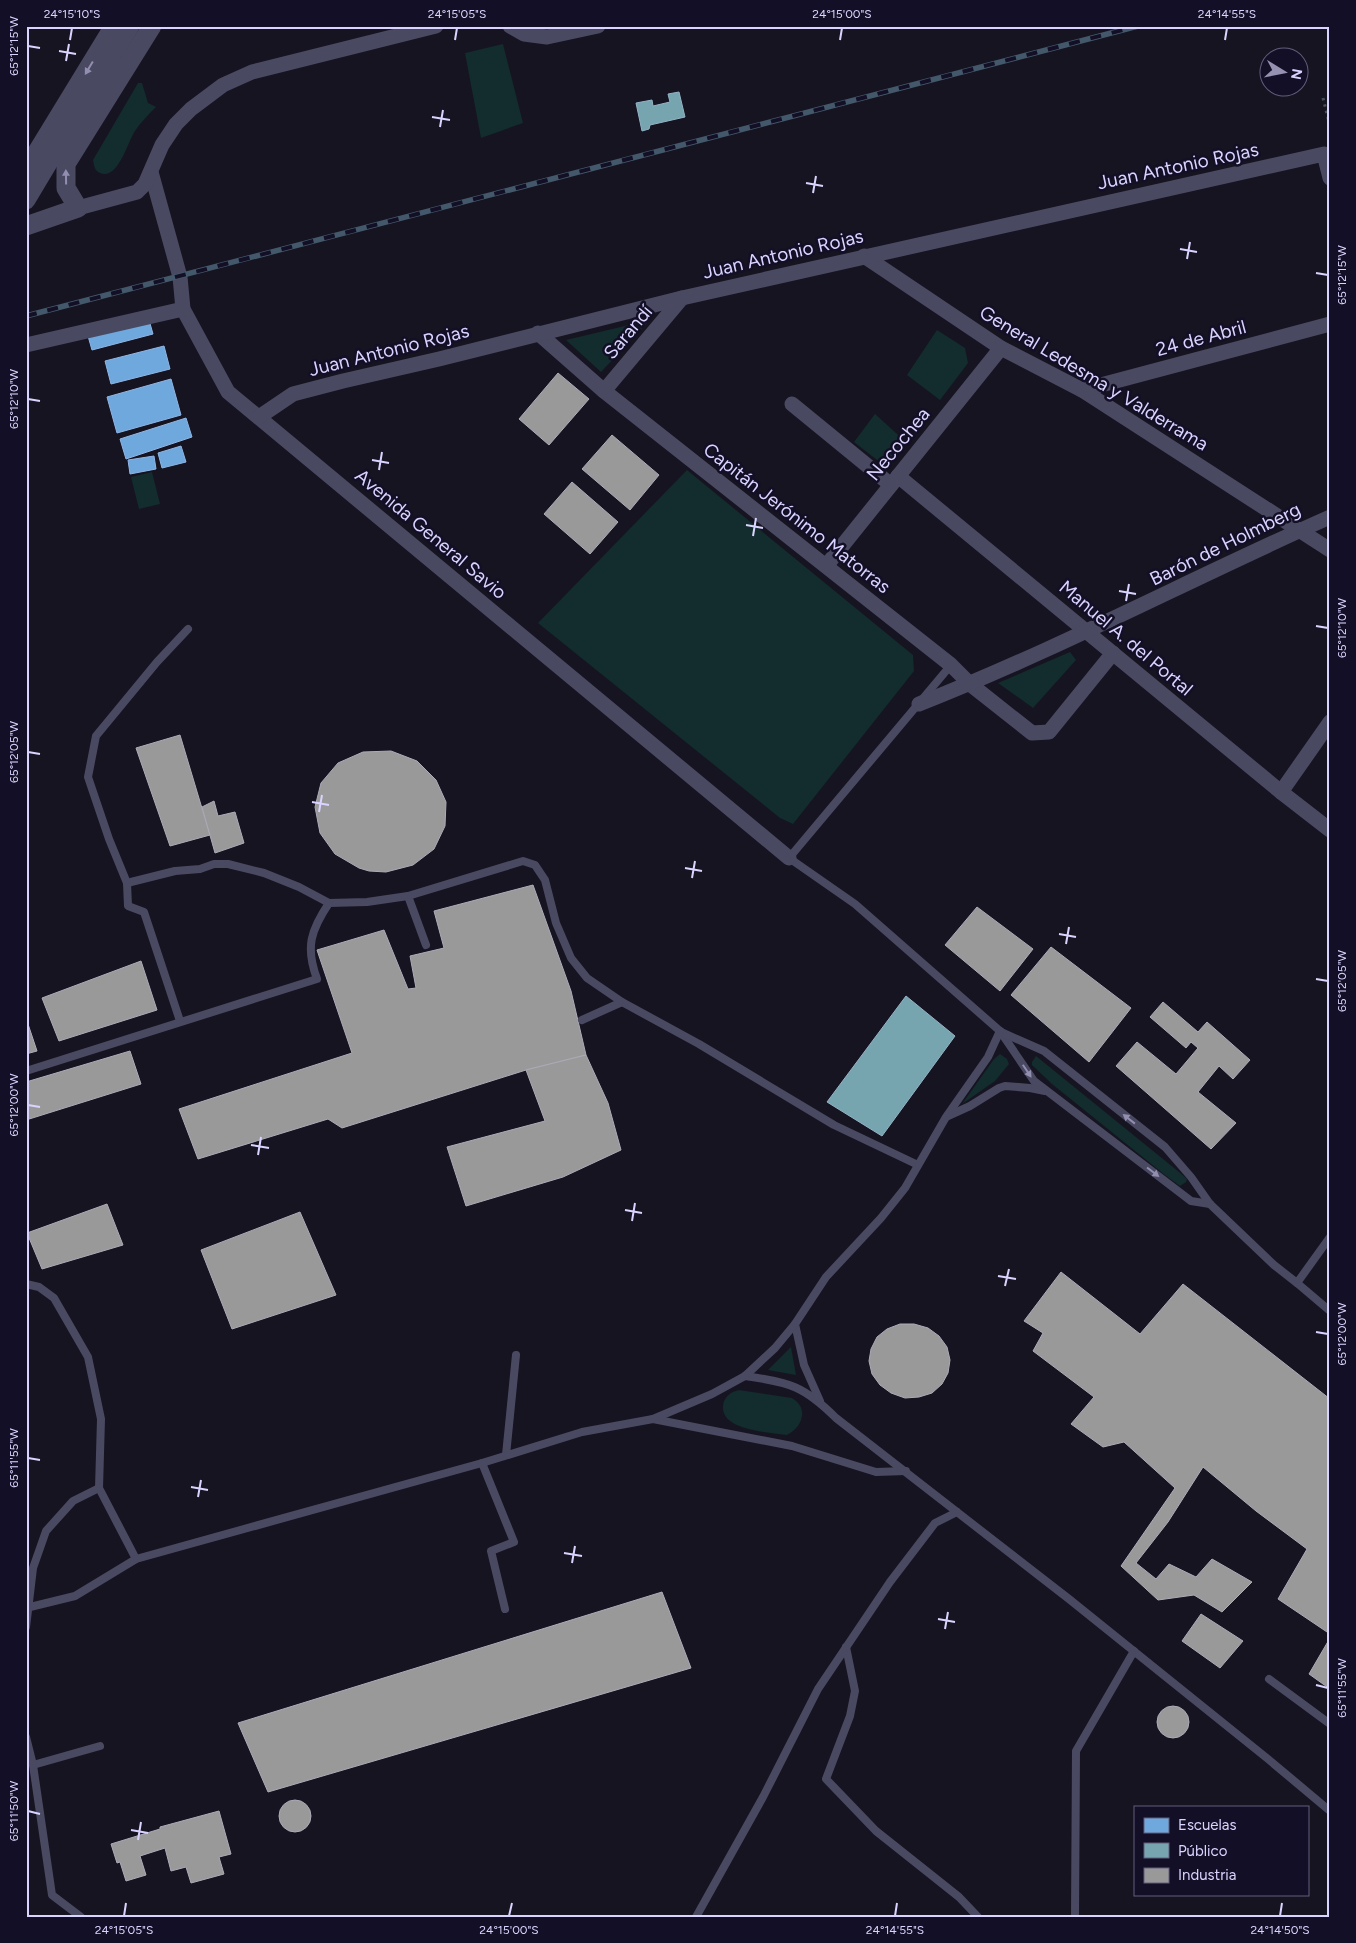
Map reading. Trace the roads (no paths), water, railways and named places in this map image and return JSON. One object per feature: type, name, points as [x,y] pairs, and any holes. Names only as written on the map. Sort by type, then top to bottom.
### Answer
[{"type":"street","points":[[26,170],[114,26]]},
{"type":"street","points":[[26,200],[130,26]]},
{"type":"street","points":[[78,208],[66,188],[66,164],[152,26]]},
{"type":"street","points":[[26,226],[78,208],[137,192],[145,184],[162,145],[176,124],[191,109],[223,85],[252,72],[436,26]]},
{"type":"street","points":[[510,26],[524,34],[547,37],[598,26]]},
{"type":"street","name":"Juan Antonio Rojas","points":[[259,417],[293,394],[682,298],[864,256],[1324,154],[1330,178]]},
{"type":"street","name":"Avenida General Savio","points":[[151,172],[180,277],[183,309],[228,392],[789,858]]},
{"type":"street","name":"General Ledesma y Valderrama","points":[[864,256],[1001,348],[1082,390],[1330,550]]},
{"type":"street","name":"Sarandí","points":[[604,391],[682,298]]},
{"type":"street","points":[[26,345],[183,309]]},
{"type":"street","name":"24 de Abril","points":[[1082,390],[1330,324]]},
{"type":"street","name":"Capitán Jerónimo Matorras","points":[[538,333],[604,391],[951,665],[970,684],[1032,733],[1049,732],[1113,653]]},
{"type":"street","name":"Necochea","points":[[826,566],[1001,348]]},
{"type":"street","name":"Manuel A. del Portal","points":[[792,404],[894,480],[1088,632],[1330,830]]},
{"type":"street","name":"Barón de Holmberg","points":[[919,704],[970,684],[1088,632],[1330,516]]},
{"type":"street","points":[[1282,792],[1330,722]]},
{"type":"lane","points":[[180,1021],[144,912],[128,906],[127,883],[109,839],[88,777],[96,736],[157,662],[188,629]]},
{"type":"lane","points":[[951,665],[789,858],[855,904],[1000,1031],[1026,1072],[1034,1081],[1191,1201],[1210,1204]]},
{"type":"lane","points":[[127,883],[175,872],[200,869],[214,864],[228,864],[264,873],[298,887],[329,903],[367,902],[408,896],[523,861],[535,865],[545,880],[556,923],[571,958],[587,978],[622,1002],[699,1044],[834,1124],[918,1165]]},
{"type":"lane","points":[[408,896],[426,945]]},
{"type":"lane","points":[[26,1071],[317,979],[310,961],[312,936],[319,918],[329,903]]},
{"type":"lane","points":[[582,1020],[622,1002]]},
{"type":"lane","points":[[28,1608],[75,1596],[136,1559],[482,1463],[582,1432],[654,1419],[712,1394],[745,1376],[775,1348],[826,1277],[881,1218],[905,1188],[946,1117],[988,1057],[1000,1031]]},
{"type":"lane","points":[[1000,1031],[1044,1051],[1165,1147],[1191,1176],[1210,1204],[1274,1265],[1330,1311]]},
{"type":"lane","points":[[946,1117],[1005,1086],[1049,1092]]},
{"type":"lane","points":[[1297,1283],[1330,1238]]},
{"type":"lane","points":[[26,1284],[39,1287],[54,1298],[88,1357],[102,1419],[99,1488],[136,1559]]},
{"type":"lane","points":[[794,1324],[804,1365],[810,1382],[821,1402]]},
{"type":"lane","points":[[506,1455],[516,1355]]},
{"type":"lane","points":[[745,1376],[773,1380],[799,1387],[821,1402],[836,1418],[1134,1651],[1330,1811]]},
{"type":"lane","points":[[654,1419],[792,1446],[876,1472],[906,1471]]},
{"type":"lane","points":[[482,1463],[514,1542],[491,1551],[505,1609]]},
{"type":"lane","points":[[26,1627],[33,1568],[46,1531],[73,1501],[99,1488]]},
{"type":"lane","points":[[696,1917],[763,1797],[818,1689],[890,1582],[935,1523],[956,1512]]},
{"type":"lane","points":[[846,1647],[855,1691],[850,1716],[826,1780],[876,1830],[959,1897],[978,1917]]},
{"type":"lane","points":[[1076,1917],[1076,1752],[1134,1651]]},
{"type":"lane","points":[[1269,1679],[1330,1724]]},
{"type":"lane","points":[[26,1736],[33,1765],[52,1895],[80,1917]]},
{"type":"lane","points":[[33,1765],[100,1746]]},
{"type":"railway","points":[[26,316],[1138,26]]}]
